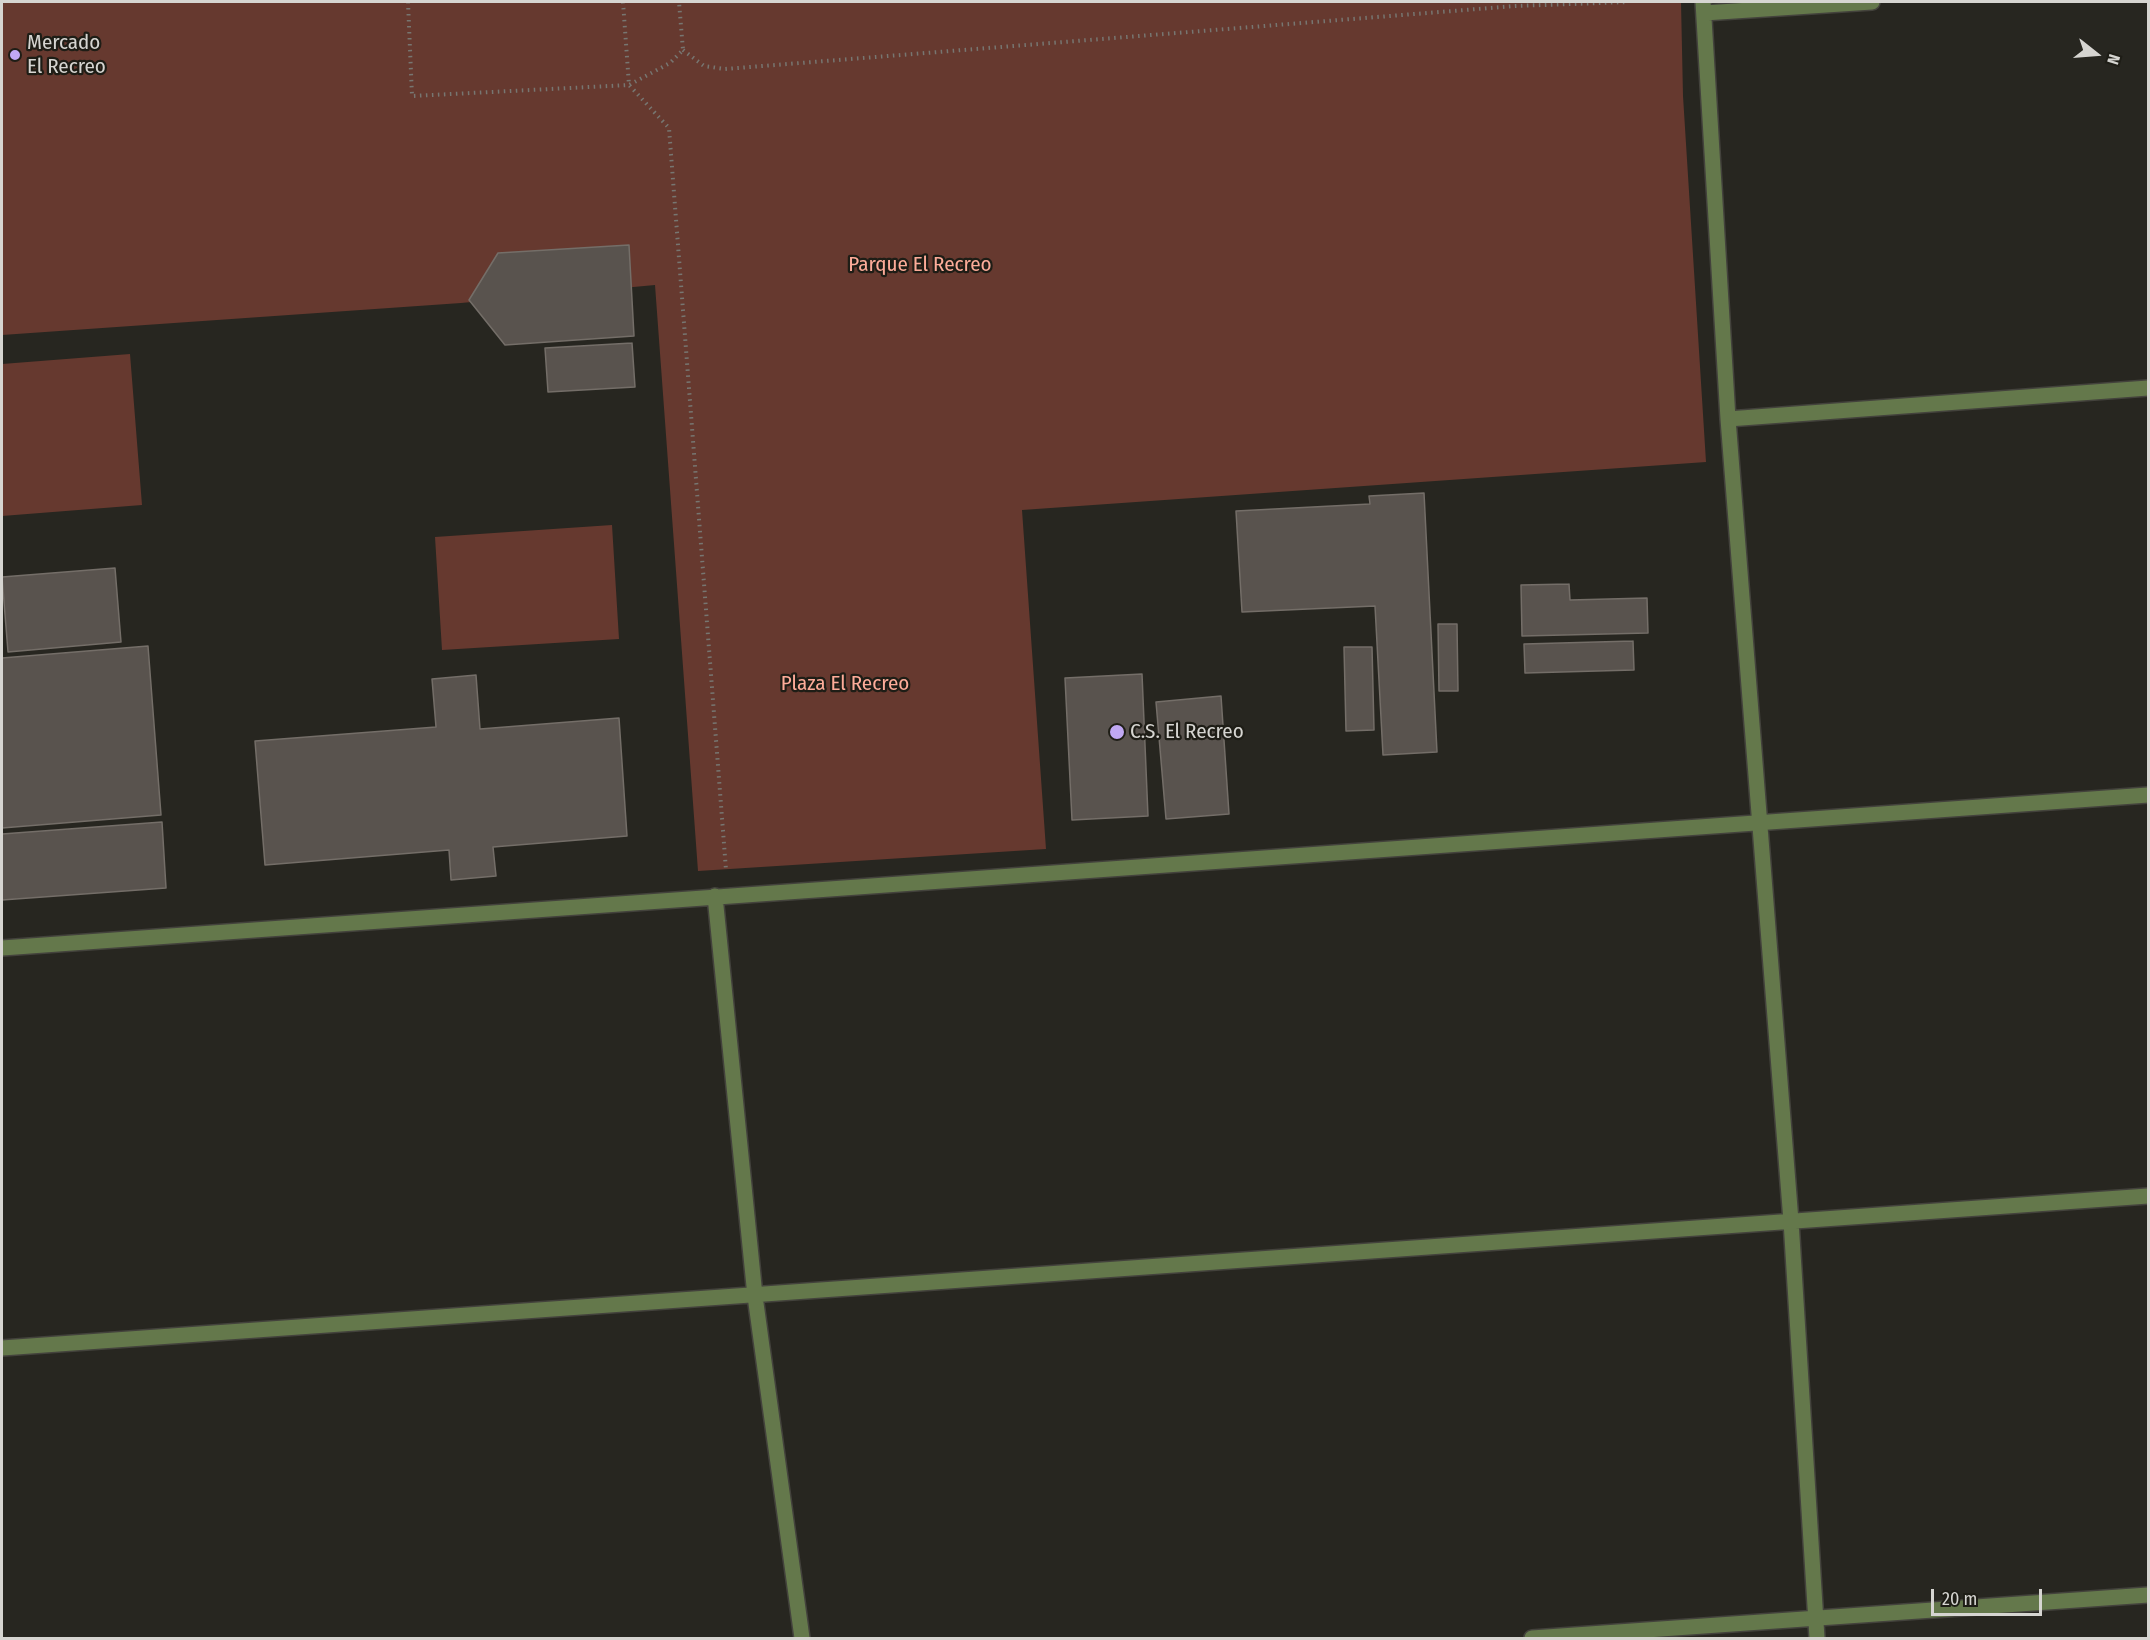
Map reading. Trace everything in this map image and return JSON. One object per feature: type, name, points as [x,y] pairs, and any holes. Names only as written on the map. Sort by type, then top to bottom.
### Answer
[{"type":"street","points":[[1817,1638],[1791,1221],[1728,419],[1704,7],[1872,2]]},
{"type":"street","points":[[1728,419],[2148,388]]},
{"type":"street","points":[[2,948],[2148,795]]},
{"type":"street","points":[[715,896],[755,1296],[802,1638]]},
{"type":"street","points":[[2,1348],[2148,1196]]},
{"type":"street","points":[[1532,1638],[2148,1595]]},
{"type":"path","points":[[408,2],[412,96],[629,85],[670,63],[683,50]]},
{"type":"path","points":[[623,2],[629,85],[669,128],[723,856],[726,869],[715,896]]},
{"type":"path","points":[[679,2],[683,50],[704,66],[725,69],[1515,6],[1628,2]]},
{"type":"green space","name":"Parque El Recreo","points":[[2,2],[1681,2],[1683,96],[1706,462],[1022,510],[1046,849],[698,871],[655,285],[461,303],[2,335]]},
{"type":"green space","points":[[130,354],[142,505],[2,516],[2,364]]},
{"type":"green space","points":[[612,525],[619,639],[442,650],[435,537]]},
{"type":"building","points":[[629,245],[634,336],[505,345],[469,300],[498,253]]},
{"type":"building","points":[[632,343],[635,387],[548,392],[545,348]]},
{"type":"building","points":[[1424,493],[1437,752],[1383,755],[1375,606],[1242,612],[1236,511],[1370,504],[1369,496]]},
{"type":"building","points":[[115,568],[121,642],[8,652],[2,577]]},
{"type":"building","points":[[1569,584],[1570,600],[1647,598],[1648,633],[1522,636],[1521,585]]},
{"type":"building","points":[[1438,624],[1457,624],[1458,691],[1439,691]]},
{"type":"building","points":[[1633,641],[1634,670],[1525,673],[1524,644]]},
{"type":"building","points":[[148,646],[161,815],[2,828],[2,658]]},
{"type":"building","points":[[1344,647],[1372,647],[1374,730],[1346,731]]},
{"type":"building","points":[[1142,674],[1148,816],[1072,820],[1065,678]]},
{"type":"building","points":[[476,675],[480,729],[619,718],[627,836],[493,847],[496,876],[451,880],[449,850],[265,865],[255,741],[436,727],[432,679]]},
{"type":"building","points":[[1221,696],[1229,814],[1166,819],[1156,702]]},
{"type":"building","points":[[162,822],[166,888],[2,900],[2,834]]},
{"type":"place","name":"Mercado El Recreo","points":[[15,55]]},
{"type":"place","name":"C.S. El Recreo","points":[[1117,732]]},
{"type":"park label","name":"Plaza El Recreo","points":[[845,684]]}]
